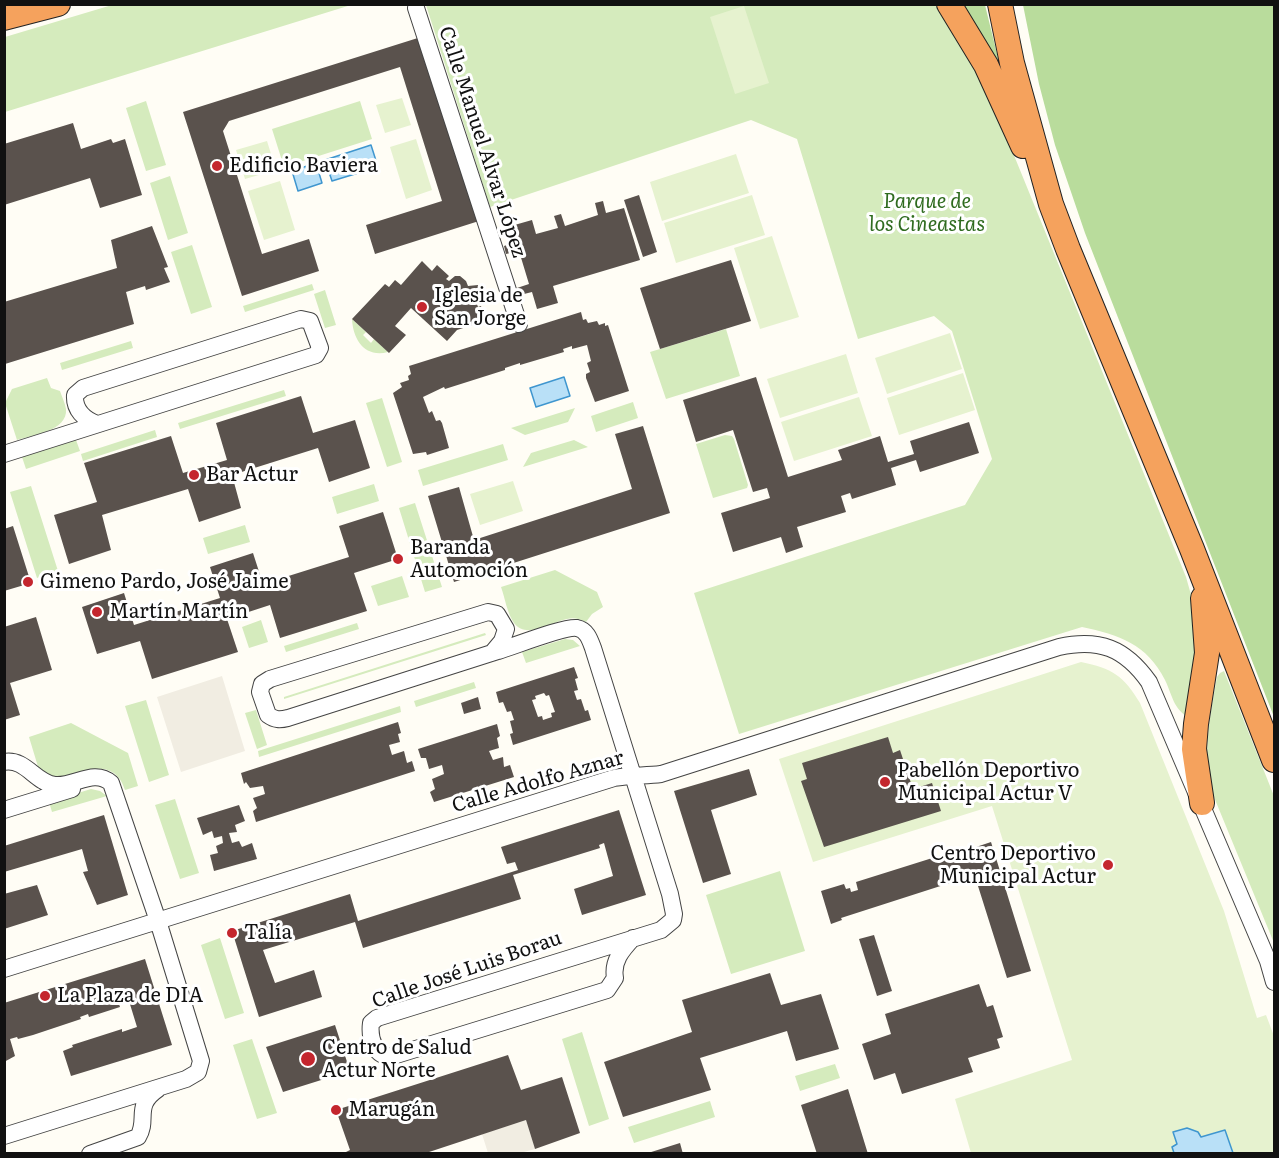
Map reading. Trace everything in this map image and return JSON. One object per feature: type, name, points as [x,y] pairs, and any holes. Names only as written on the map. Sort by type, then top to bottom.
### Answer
[{"type":"highway","points":[[4,13],[31,4]]},
{"type":"highway","points":[[4,18],[58,4]]},
{"type":"highway","points":[[949,4],[986,65],[1051,204],[1192,549],[1275,760]]},
{"type":"highway","points":[[1000,4],[1012,63],[1051,204]]},
{"type":"highway","points":[[1192,549],[1204,601],[1206,621],[1206,663],[1194,749],[1202,803]]},
{"type":"street","name":"Calle Manuel Alvar López","points":[[416,8],[519,324]]},
{"type":"street","points":[[4,454],[316,356],[320,348],[313,326],[310,321],[301,319],[88,385],[75,395],[77,409],[87,420],[97,424]]},
{"type":"street","points":[[56,436],[69,424],[77,409]]},
{"type":"street","name":"Calle José Luis Borau","points":[[506,629],[497,614],[488,612],[270,679],[262,684],[260,692],[268,715],[276,720],[282,719],[575,628],[588,635],[670,894],[674,914],[669,926],[661,930],[582,953],[377,1018],[371,1023],[370,1032],[374,1046],[385,1058],[393,1056],[597,994],[611,986],[615,978],[613,969],[607,961],[582,953]]},
{"type":"street","points":[[492,653],[502,641],[506,629],[535,639]]},
{"type":"street","name":"Calle Adolfo Aznar","points":[[4,969],[603,781],[632,775],[661,774],[1059,647],[1085,643],[1104,645],[1122,654],[1137,665],[1143,673],[1202,803]]},
{"type":"street","points":[[4,762],[12,760],[23,765],[45,782],[55,785],[94,777],[111,783],[158,921],[201,1061],[198,1072],[194,1076],[4,1136]]},
{"type":"street","points":[[9,809],[24,801],[28,794],[29,782],[23,765]]},
{"type":"street","points":[[9,809],[105,779]]},
{"type":"street","points":[[1202,803],[1275,981]]},
{"type":"street","name":"Calle José Luis Borau","points":[[613,969],[623,949],[633,938]]},
{"type":"street","points":[[90,1154],[138,1137],[142,1130],[141,1116],[147,1099],[161,1087]]},
{"type":"street","points":[[117,1101],[127,1103],[141,1116]]},
{"type":"green space","points":[[112,5],[351,5],[5,112],[5,37]]},
{"type":"green space","name":"Parque de los Cineastas","points":[[426,5],[936,5],[980,72],[1186,577],[1195,609],[1199,637],[1189,718],[1176,706],[1158,668],[1141,650],[1120,638],[1082,627],[739,734],[694,593],[965,505],[992,459],[952,331],[934,316],[858,339],[797,139],[751,120],[490,207]]},
{"type":"green space","points":[[957,5],[985,5],[1000,66],[995,68]]},
{"type":"green space","points":[[1023,5],[1274,5],[1274,717],[1085,233],[1055,145],[1039,84]]},
{"type":"green space","points":[[744,6],[769,83],[735,94],[710,17]]},
{"type":"green space","points":[[402,98],[411,125],[385,133],[376,105]]},
{"type":"green space","points":[[146,101],[166,165],[146,171],[126,108]]},
{"type":"green space","points":[[360,101],[372,139],[284,167],[272,129]]},
{"type":"green space","points":[[416,139],[432,190],[406,199],[390,147]]},
{"type":"green space","points":[[267,141],[276,170],[245,179],[236,150]]},
{"type":"green space","points":[[736,154],[749,193],[662,221],[650,182]]},
{"type":"green space","points":[[170,176],[188,233],[168,240],[150,183]]},
{"type":"green space","points":[[280,181],[295,230],[264,240],[248,191]]},
{"type":"green space","points":[[752,195],[765,235],[676,263],[664,223]]},
{"type":"green space","points":[[772,236],[799,317],[760,329],[734,248]]},
{"type":"green space","points":[[192,245],[212,307],[191,314],[171,252]]},
{"type":"green space","points":[[312,284],[314,290],[245,312],[243,306]]},
{"type":"green space","points":[[325,290],[336,325],[325,328],[314,294]]},
{"type":"green space","points":[[352,319],[366,332],[363,335],[371,343],[374,339],[388,352],[373,352],[362,346],[355,334]]},
{"type":"green space","points":[[726,329],[740,376],[666,399],[650,352]]},
{"type":"green space","points":[[950,333],[962,369],[887,394],[875,358]]},
{"type":"green space","points":[[131,341],[133,348],[62,370],[60,363]]},
{"type":"green space","points":[[846,354],[858,393],[780,418],[767,379]]},
{"type":"green space","points":[[963,373],[975,410],[899,435],[887,398]]},
{"type":"green space","points":[[47,378],[51,388],[60,391],[66,409],[65,416],[61,422],[48,431],[17,440],[5,403],[12,389]]},
{"type":"green space","points":[[284,390],[286,396],[180,429],[178,423]]},
{"type":"green space","points":[[859,397],[872,436],[794,461],[781,422]]},
{"type":"green space","points":[[382,398],[402,462],[387,467],[366,403]]},
{"type":"green space","points":[[633,402],[638,418],[596,432],[591,416]]},
{"type":"green space","points":[[575,408],[568,422],[525,435],[511,428]]},
{"type":"green space","points":[[155,430],[157,437],[83,461],[81,454]]},
{"type":"green space","points":[[725,435],[732,436],[734,439],[748,485],[747,488],[713,498],[696,444]]},
{"type":"green space","points":[[76,440],[80,451],[26,469],[22,457]]},
{"type":"green space","points":[[574,440],[588,447],[523,467],[531,453]]},
{"type":"green space","points":[[503,444],[508,460],[423,486],[418,470]]},
{"type":"green space","points":[[513,481],[523,511],[480,525],[470,494]]},
{"type":"green space","points":[[374,484],[379,501],[337,514],[332,497]]},
{"type":"green space","points":[[31,486],[58,571],[37,578],[10,492]]},
{"type":"green space","points":[[415,503],[442,587],[425,592],[399,508]]},
{"type":"green space","points":[[245,525],[250,542],[208,554],[203,538]]},
{"type":"green space","points":[[555,570],[597,592],[603,607],[592,614],[586,622],[572,618],[539,629],[519,628],[510,615],[501,587]]},
{"type":"green space","points":[[402,576],[409,597],[378,606],[371,586]]},
{"type":"green space","points":[[261,620],[268,642],[249,648],[242,627]]},
{"type":"green space","points":[[357,623],[359,629],[286,652],[284,646]]},
{"type":"green space","points":[[485,633],[486,635],[284,699],[284,697]]},
{"type":"green space","points":[[565,639],[573,640],[580,646],[526,663],[522,652]]},
{"type":"green space","name":"Centro Deportivo Municipal Actur","points":[[1081,662],[1109,670],[1128,686],[1140,703],[1224,911],[1257,1018],[1266,1015],[1274,1036],[1274,1153],[971,1153],[955,1099],[1072,1060],[992,806],[813,862],[779,759]]},
{"type":"green space","points":[[1224,671],[1274,796],[1274,943],[1209,785],[1207,744],[1210,718],[1217,677]]},
{"type":"green space","points":[[474,682],[476,688],[416,707],[414,701]]},
{"type":"green space","points":[[146,700],[169,775],[149,782],[125,706]]},
{"type":"green space","points":[[400,706],[401,712],[259,757],[258,751]]},
{"type":"green space","points":[[256,710],[267,745],[257,749],[245,713]]},
{"type":"green space","points":[[71,723],[128,753],[138,786],[125,790],[120,779],[105,769],[86,770],[57,779],[39,770],[29,737]]},
{"type":"green space","points":[[91,789],[107,796],[52,812],[49,802]]},
{"type":"green space","points":[[175,799],[199,873],[180,879],[155,805]]},
{"type":"green space","points":[[780,871],[805,951],[731,974],[706,895]]},
{"type":"green space","points":[[220,938],[244,1013],[225,1019],[201,945]]},
{"type":"green space","points":[[582,1032],[609,1119],[589,1126],[562,1039]]},
{"type":"green space","points":[[252,1039],[277,1113],[257,1119],[233,1045]]},
{"type":"green space","points":[[835,1064],[840,1078],[800,1091],[795,1076]]},
{"type":"green space","points":[[710,1101],[715,1117],[634,1143],[628,1127]]},
{"type":"shaded area","points":[[222,676],[245,751],[181,772],[157,697]]},
{"type":"shaded area","points":[[526,1120],[535,1149],[520,1153],[488,1153],[482,1134]]},
{"type":"water","points":[[371,145],[378,167],[332,181],[325,160]]},
{"type":"water","points":[[316,163],[322,183],[298,191],[292,171]]},
{"type":"water","points":[[564,377],[570,396],[536,407],[530,388]]},
{"type":"water","points":[[1187,1128],[1198,1132],[1201,1137],[1225,1130],[1233,1153],[1174,1153],[1172,1147],[1177,1144],[1173,1132]]},
{"type":"building","name":"Edificio Baviera","points":[[421,37],[479,221],[375,254],[366,225],[442,201],[400,67],[229,121],[223,131],[262,254],[309,239],[319,271],[242,296],[183,112]]},
{"type":"building","points":[[73,123],[81,149],[111,139],[113,143],[125,139],[142,195],[100,208],[90,178],[4,205],[4,144]]},
{"type":"building","points":[[639,195],[657,252],[643,257],[624,200]]},
{"type":"building","points":[[603,201],[606,213],[624,208],[640,260],[553,286],[558,303],[537,309],[532,292],[520,295],[517,288],[529,284],[519,251],[506,254],[504,246],[516,242],[511,226],[532,220],[536,234],[558,228],[554,216],[561,214],[565,226],[598,215],[595,203]]},
{"type":"building","points":[[152,226],[168,267],[164,268],[170,282],[146,290],[145,286],[126,292],[134,324],[5,364],[4,302],[117,268],[111,240]]},
{"type":"building","points":[[731,260],[751,321],[660,349],[640,288]]},
{"type":"building","name":"Iglesia de San Jorge","points":[[422,261],[432,271],[437,265],[449,276],[446,279],[449,281],[455,276],[460,276],[468,286],[478,285],[480,292],[474,296],[478,307],[481,306],[485,321],[457,330],[447,341],[411,308],[395,326],[406,335],[389,353],[352,319],[385,284],[389,287],[395,280],[401,285]]},
{"type":"building","points":[[581,312],[583,320],[586,319],[588,323],[597,321],[599,325],[605,323],[605,326],[608,325],[629,391],[595,402],[586,378],[586,374],[590,372],[587,363],[591,361],[587,345],[572,349],[572,346],[563,349],[564,352],[520,365],[520,363],[445,389],[444,387],[423,397],[429,413],[432,411],[436,421],[440,420],[442,423],[449,448],[427,455],[426,452],[413,454],[393,393],[402,387],[400,383],[409,380],[408,376],[411,374],[409,366]]},
{"type":"building","points":[[756,377],[788,477],[842,460],[838,450],[880,436],[888,462],[914,454],[910,441],[969,422],[979,453],[920,472],[916,460],[891,468],[896,485],[852,499],[850,493],[841,496],[846,512],[797,527],[803,547],[786,553],[781,537],[733,552],[721,513],[770,498],[767,488],[753,492],[733,430],[696,442],[683,400]]},
{"type":"building","points":[[301,396],[313,433],[355,420],[370,468],[329,482],[318,448],[232,475],[241,508],[199,522],[188,489],[102,515],[111,550],[69,564],[54,515],[97,502],[84,463],[171,436],[183,473],[227,460],[216,423]]},
{"type":"building","points":[[643,426],[670,513],[454,582],[428,496],[459,487],[474,540],[632,489],[615,434]]},
{"type":"building","points":[[383,512],[398,559],[354,573],[367,611],[280,638],[270,605],[227,619],[238,652],[152,679],[140,641],[97,654],[82,607],[124,593],[134,625],[220,598],[210,567],[253,553],[263,584],[349,557],[339,526]]},
{"type":"building","points":[[13,526],[31,583],[4,591],[4,529]]},
{"type":"building","points":[[36,617],[52,670],[10,683],[20,715],[4,720],[4,627]]},
{"type":"building","points":[[574,667],[578,678],[575,679],[578,690],[574,691],[577,700],[581,699],[585,711],[588,710],[591,720],[513,745],[510,721],[514,720],[511,711],[507,712],[503,702],[499,703],[496,692]],"holes":[[[544,693],[546,696],[549,695],[555,712],[551,713],[552,717],[543,720],[542,716],[538,717],[532,700],[536,699],[535,696]]]},
{"type":"building","points":[[478,697],[481,709],[464,714],[461,703]]},
{"type":"building","points":[[398,722],[401,733],[398,734],[400,742],[389,745],[392,755],[404,751],[407,763],[412,761],[415,771],[256,822],[253,811],[257,808],[253,798],[265,794],[263,786],[250,788],[246,782],[244,784],[241,773]]},
{"type":"building","points":[[497,724],[500,736],[497,738],[499,748],[489,751],[493,760],[503,757],[504,767],[510,765],[514,777],[434,802],[430,792],[435,789],[432,779],[444,774],[442,765],[429,769],[426,758],[421,758],[418,749]]},
{"type":"building","points":[[888,737],[893,753],[900,750],[913,789],[932,783],[941,811],[824,847],[801,781],[807,779],[802,763]]},
{"type":"building","points":[[749,769],[757,795],[711,810],[731,874],[703,883],[674,791]]},
{"type":"building","points":[[239,805],[245,821],[235,825],[237,832],[229,833],[232,843],[239,841],[242,847],[252,843],[257,859],[214,871],[210,855],[218,853],[216,846],[223,843],[222,836],[214,838],[212,831],[203,835],[197,818]]},
{"type":"building","points":[[619,810],[646,895],[582,915],[574,889],[613,876],[604,843],[599,845],[600,848],[513,875],[521,899],[363,948],[355,922],[263,950],[275,983],[314,970],[322,997],[259,1017],[232,931],[350,894],[358,921],[518,870],[515,862],[507,864],[501,847]]},
{"type":"building","points":[[104,815],[128,895],[97,905],[83,872],[88,871],[82,849],[4,872],[4,846]]},
{"type":"building","points":[[991,842],[1031,971],[1007,978],[978,886],[988,883],[984,872],[841,918],[842,920],[831,924],[821,891],[844,884],[846,889],[850,888],[851,892],[858,890],[856,882],[961,849],[961,852]]},
{"type":"building","points":[[37,885],[48,915],[4,929],[4,894]]},
{"type":"building","points":[[874,935],[892,991],[877,996],[859,939]]},
{"type":"building","points":[[145,959],[172,1045],[71,1076],[63,1051],[73,1047],[72,1045],[122,1029],[122,1032],[137,1027],[129,1001],[119,1004],[120,1007],[89,1017],[88,1014],[80,1017],[81,1019],[33,1035],[10,1039],[15,1056],[4,1062],[4,1003]]},
{"type":"building","points":[[770,973],[781,1005],[821,994],[839,1049],[796,1061],[787,1031],[700,1058],[711,1090],[623,1117],[604,1062],[692,1032],[682,1000]]},
{"type":"building","points":[[979,984],[987,1007],[993,1005],[1003,1037],[997,1039],[1000,1048],[968,1058],[973,1072],[902,1094],[895,1073],[874,1080],[862,1044],[891,1034],[885,1014]]},
{"type":"building","name":"Centro de Salud Actur Norte","points":[[335,1025],[350,1071],[283,1092],[266,1047]]},
{"type":"building","points":[[508,1055],[521,1090],[562,1077],[580,1133],[535,1149],[526,1120],[423,1154],[342,1154],[350,1150],[336,1110]]},
{"type":"building","points":[[848,1089],[868,1154],[817,1154],[801,1105]]},
{"type":"building","points":[[680,1143],[683,1154],[648,1154],[648,1153]]},
{"type":"place","name":"Edificio Baviera","points":[[217,166]]},
{"type":"place","name":"Iglesia de San Jorge","points":[[422,307]]},
{"type":"place","name":"Bar Actur","points":[[194,475]]},
{"type":"place","name":"Baranda Automoción","points":[[398,559]]},
{"type":"place","name":"Gimeno Pardo, José Jaime","points":[[28,582]]},
{"type":"place","name":"Martín Martín","points":[[97,612]]},
{"type":"place","name":"Pabellón Deportivo Municipal Actur V","points":[[885,782]]},
{"type":"place","name":"Centro Deportivo Municipal Actur","points":[[1108,865]]},
{"type":"place","name":"Talía","points":[[232,933]]},
{"type":"place","name":"La Plaza de DIA","points":[[45,996]]},
{"type":"place","name":"Centro de Salud Actur Norte","points":[[308,1059]]},
{"type":"place","name":"Marugán","points":[[336,1110]]}]
